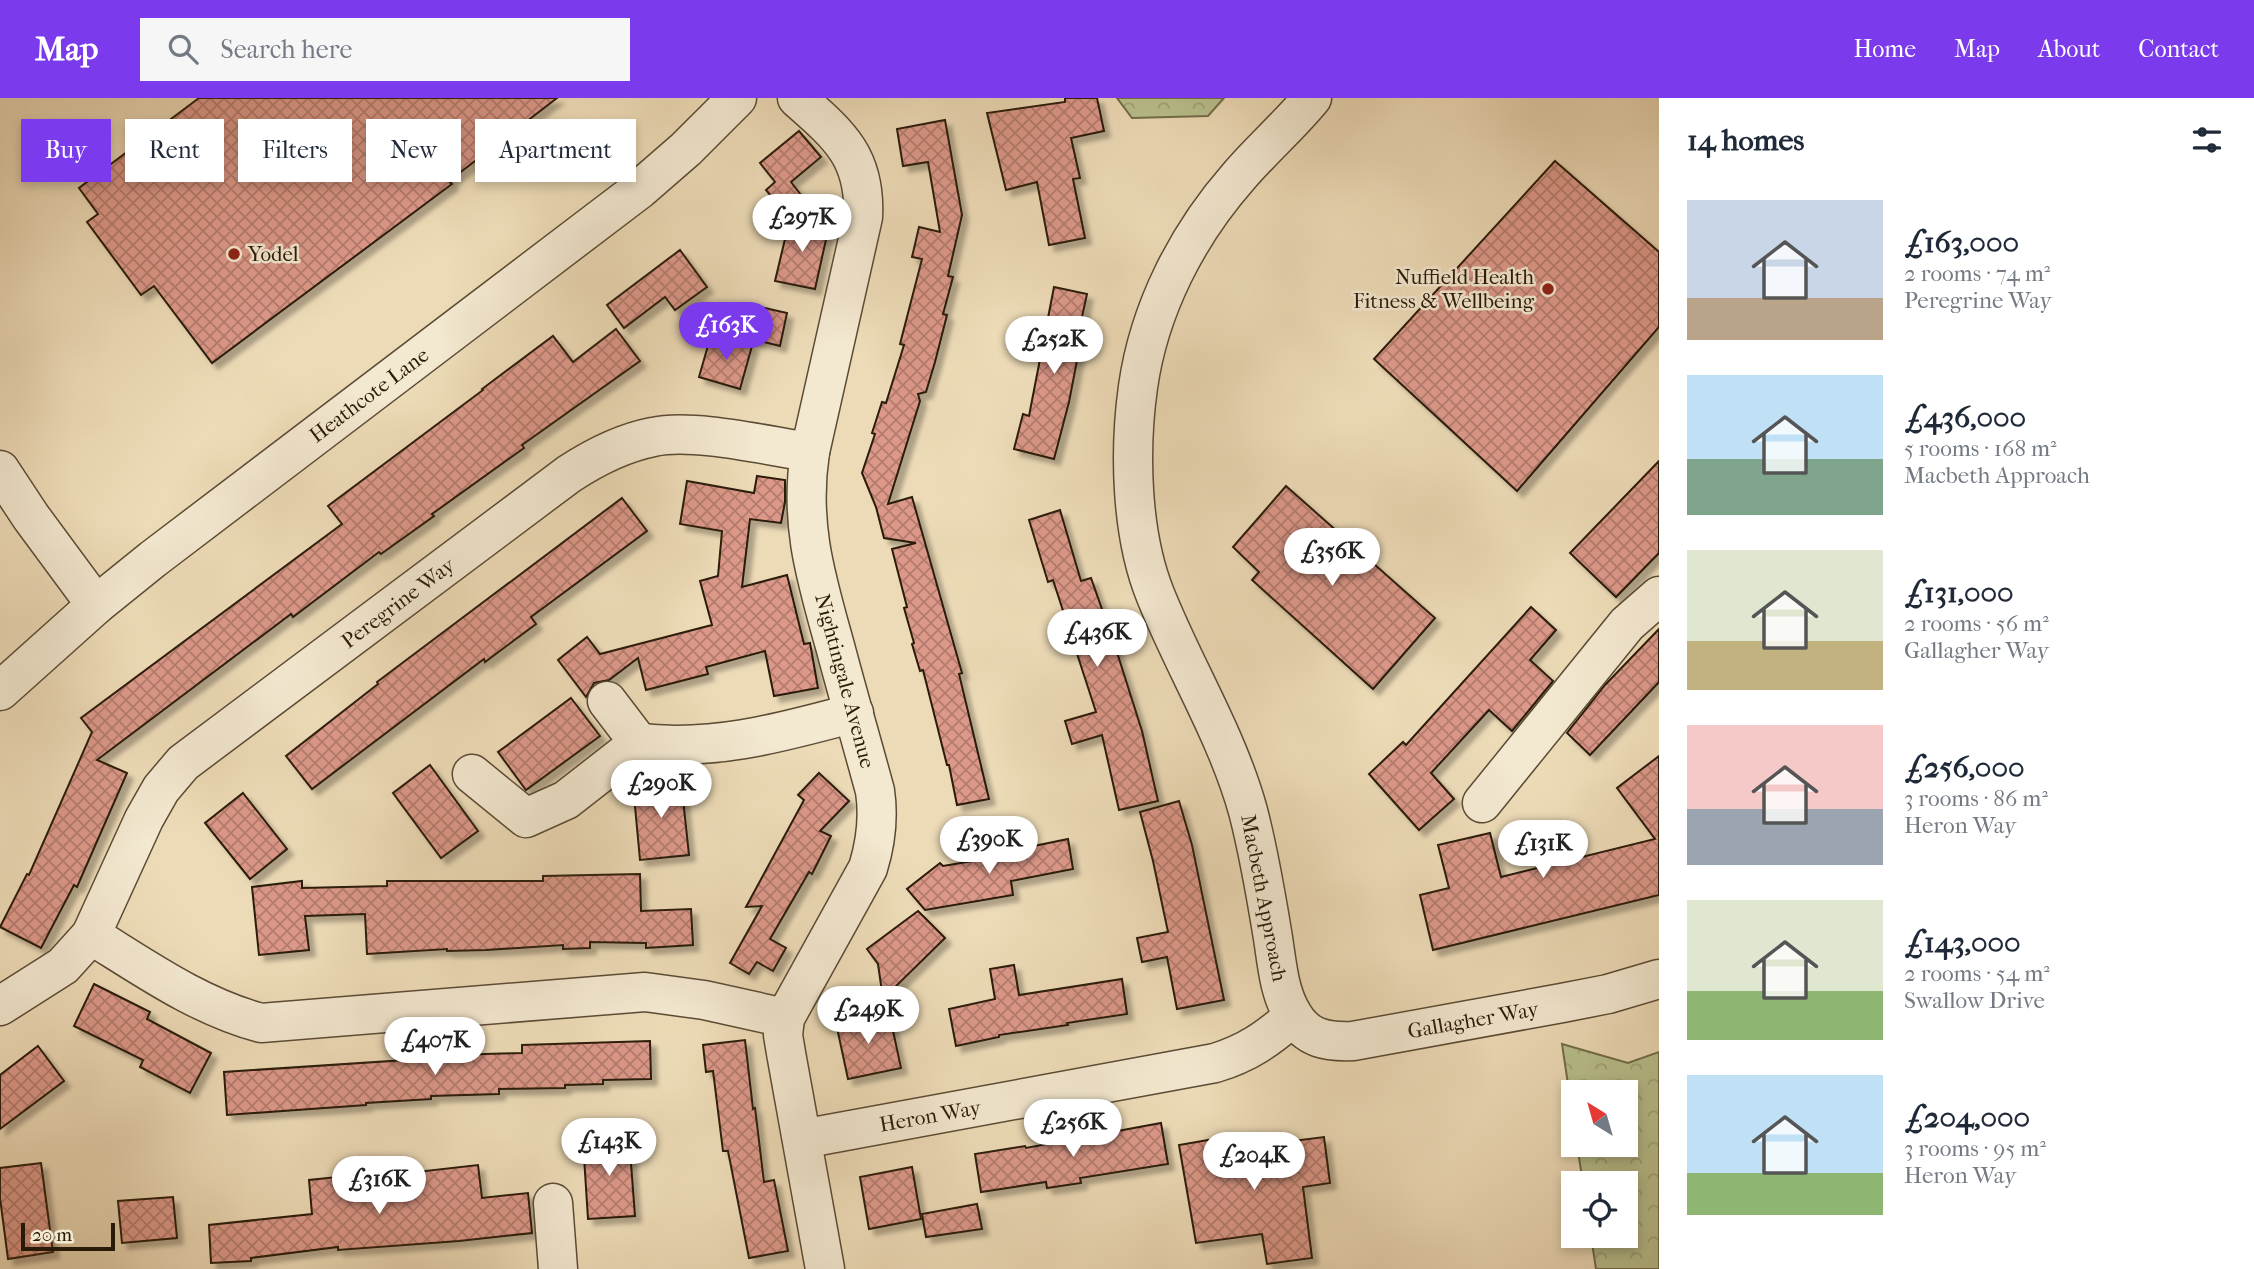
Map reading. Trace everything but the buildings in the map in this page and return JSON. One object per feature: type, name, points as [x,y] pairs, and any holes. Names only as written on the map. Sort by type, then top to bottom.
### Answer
[{"type":"street","name":"Heathcote Lane","points":[[0,691],[96,605],[212,513],[640,189],[686,149],[737,98]]},
{"type":"street","name":"Nightingale Avenue","points":[[785,1018],[868,868],[875,847],[877,824],[875,791],[812,559],[806,520],[806,480],[810,452],[863,217],[864,199],[857,166],[850,150],[833,130],[797,98]]},
{"type":"street","name":"Macbeth Approach","points":[[1293,1017],[1283,993],[1258,851],[1247,808],[1219,730],[1154,592],[1137,516],[1133,456],[1137,397],[1144,355],[1153,324],[1175,271],[1215,206],[1240,175],[1312,98]]},
{"type":"street","name":"Peregrine Way","points":[[0,1006],[63,966],[91,935],[144,819],[161,789],[183,764],[569,474],[608,451],[655,436],[702,436],[810,452]]},
{"type":"street","points":[[0,470],[96,605]]},
{"type":"street","points":[[1482,803],[1627,624],[1659,596]]},
{"type":"street","points":[[607,701],[639,743]]},
{"type":"street","points":[[471,774],[526,818],[566,800],[639,743],[665,746],[730,743],[853,713]]},
{"type":"street","points":[[91,935],[184,993],[261,1023],[645,992],[704,1000],[785,1018],[784,1044],[824,1269]]},
{"type":"street","name":"Gallagher Way","points":[[1293,1017],[1305,1031],[1321,1040],[1353,1041],[1608,994],[1659,979]]},
{"type":"street","name":"Heron Way","points":[[802,1139],[1215,1063],[1241,1055],[1261,1043],[1293,1017]]},
{"type":"street","points":[[553,1203],[553,1269]]},
{"type":"green space","points":[[1117,98],[1224,98],[1208,116],[1132,118]]},
{"type":"green space","points":[[1562,1044],[1628,1063],[1659,1052],[1659,1269],[1596,1269],[1593,1248],[1638,1248],[1638,1171],[1581,1171],[1579,1157],[1638,1157],[1638,1080],[1567,1080]]},
{"type":"place","name":"Yodel","points":[[234,254]]},
{"type":"place","name":"Nuffield Health Fitness & Wellbeing","points":[[1548,289]]}]
